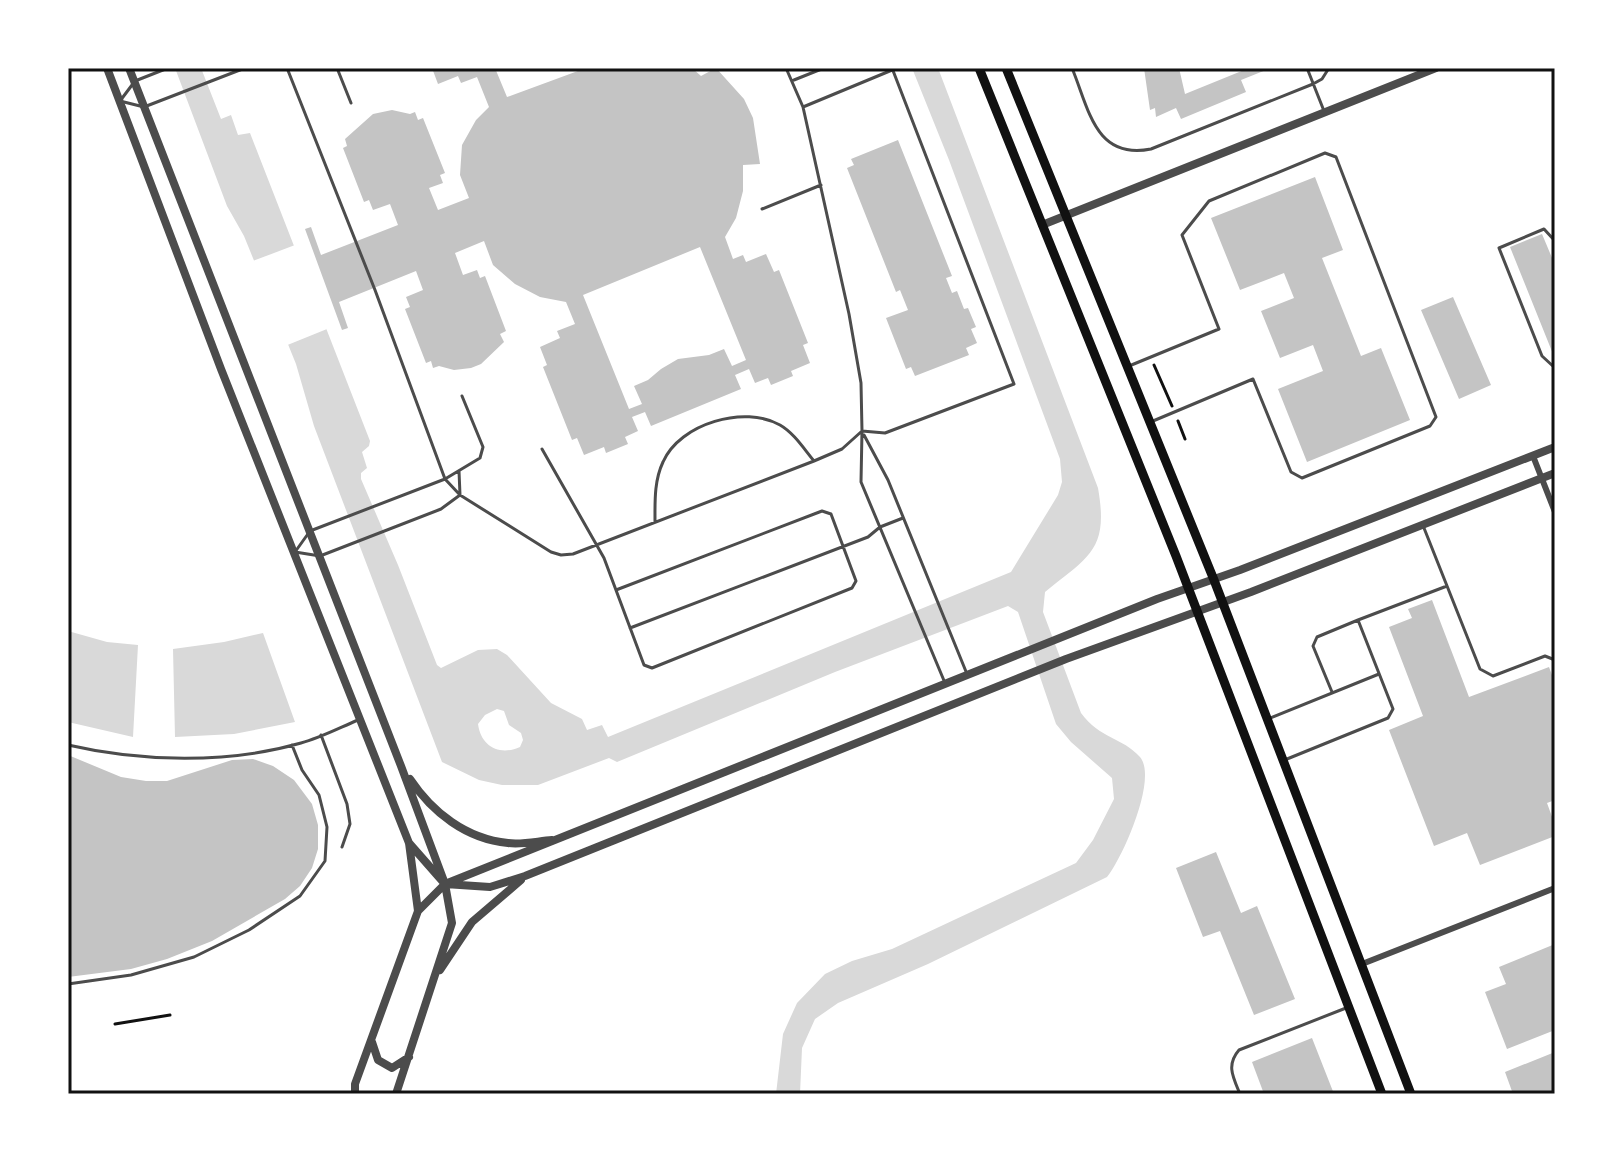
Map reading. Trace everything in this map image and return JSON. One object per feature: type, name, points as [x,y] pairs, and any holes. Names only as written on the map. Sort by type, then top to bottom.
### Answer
[{"type":"main road","points":[[979,68],[1197,610],[1382,1094]]},
{"type":"main road","points":[[1006,68],[1214,580],[1411,1094]]},
{"type":"street","points":[[107,68],[216,356],[409,843],[418,911]]},
{"type":"street","points":[[129,68],[445,884],[452,923],[396,1094]]},
{"type":"street","points":[[1042,225],[1436,68]]},
{"type":"street","points":[[355,1094],[355,1084],[418,911],[445,884],[1058,638],[1555,447]]},
{"type":"street","points":[[1533,456],[1555,512]]},
{"type":"street","points":[[409,843],[445,884],[490,887],[525,876],[1066,659],[1555,473]]},
{"type":"street","points":[[401,766],[420,794],[445,819],[478,836],[509,844],[561,839]]},
{"type":"street","points":[[433,981],[472,922],[525,876]]},
{"type":"street","points":[[1362,964],[1555,888]]},
{"type":"street","points":[[372,1042],[378,1060],[392,1068],[409,1057]]},
{"type":"lane","points":[[168,68],[135,81],[120,101],[144,107],[245,68]]},
{"type":"lane","points":[[287,68],[370,277],[445,479],[460,495],[551,552],[561,555],[573,554],[814,461],[842,449],[862,431],[885,433],[1014,384],[894,69],[803,107]]},
{"type":"lane","points":[[337,68],[351,103]]},
{"type":"lane","points":[[786,68],[803,107],[861,383],[861,482],[945,684]]},
{"type":"lane","points":[[793,80],[824,68]]},
{"type":"lane","points":[[1072,68],[1097,129],[1106,141],[1120,150],[1134,153],[1313,84],[1322,79],[1329,68]]},
{"type":"lane","points":[[1307,68],[1324,111]]},
{"type":"lane","points":[[1127,367],[1219,329],[1182,235],[1209,201],[1325,153],[1336,157],[1436,417],[1430,426],[1302,478],[1291,472],[1253,379],[1150,423]]},
{"type":"lane","points":[[762,209],[821,185]]},
{"type":"lane","points":[[1555,241],[1544,229],[1499,248],[1542,356],[1555,368]]},
{"type":"lane","points":[[460,495],[441,509],[320,556],[295,552],[310,531],[445,479],[480,458],[483,447],[462,396]]},
{"type":"lane","points":[[655,522],[655,488],[663,461],[676,443],[690,432],[727,418],[743,415],[762,417],[783,426],[814,461]]},
{"type":"lane","points":[[862,431],[888,480],[967,675]]},
{"type":"lane","points":[[542,449],[598,544],[644,665],[652,668],[852,588],[856,581],[831,514],[822,511],[616,590]]},
{"type":"lane","points":[[459,471],[460,495]]},
{"type":"lane","points":[[630,628],[868,537],[880,527],[903,518]]},
{"type":"lane","points":[[1422,525],[1480,669],[1493,676],[1545,656],[1555,660]]},
{"type":"lane","points":[[1332,693],[1313,646],[1317,637],[1447,586]]},
{"type":"lane","points":[[1284,760],[1388,718],[1393,709],[1358,620]]},
{"type":"lane","points":[[1268,719],[1379,674]]},
{"type":"lane","points":[[68,745],[102,753],[186,757],[250,753],[292,745],[362,719]]},
{"type":"lane","points":[[321,735],[347,804],[350,824],[342,847]]},
{"type":"lane","points":[[68,984],[131,975],[194,957],[249,930],[300,896],[325,861],[327,827],[319,795],[302,770],[292,745]]},
{"type":"lane","points":[[1240,1094],[1230,1071],[1231,1059],[1239,1050],[1349,1007]]},
{"type":"path","points":[[1151,357],[1160,371],[1185,439]]},
{"type":"path","points":[[115,1024],[170,1015]]},
{"type":"shaded area","points":[[175,68],[201,68],[221,119],[231,115],[238,135],[250,133],[370,441],[362,452],[367,468],[361,473],[361,479],[437,665],[441,668],[478,650],[497,649],[507,655],[551,703],[582,719],[587,730],[602,725],[608,737],[1011,572],[1058,495],[1062,482],[1060,459],[912,68],[938,68],[1098,488],[1101,525],[1098,539],[1084,560],[1045,592],[1043,612],[1081,713],[1103,733],[1133,750],[1144,767],[1145,782],[1136,817],[1107,877],[928,964],[838,1003],[815,1019],[802,1048],[800,1094],[776,1094],[783,1034],[797,1003],[825,974],[852,961],[892,949],[1076,863],[1093,840],[1114,799],[1112,778],[1071,742],[1056,724],[1018,612],[1008,606],[835,672],[617,762],[609,758],[538,785],[502,785],[479,780],[442,762],[314,426],[296,364],[244,236],[227,206]],"holes":[[[497,709],[504,711],[509,725],[521,733],[523,740],[520,747],[513,750],[499,750],[487,744],[478,724],[485,715]]]},
{"type":"shaded area","points":[[68,631],[107,642],[138,645],[133,737],[68,722]]},
{"type":"shaded area","points":[[263,633],[295,722],[234,734],[175,737],[173,649]]},
{"type":"pier","points":[[295,245],[327,329],[285,346],[253,261]]},
{"type":"building","points":[[432,68],[495,68],[507,97],[586,68],[692,68],[701,76],[716,68],[744,99],[753,118],[760,164],[743,165],[743,191],[736,218],[725,237],[733,259],[743,255],[746,262],[766,254],[774,272],[779,270],[808,343],[803,345],[810,363],[791,371],[793,376],[771,385],[768,378],[755,383],[749,369],[735,375],[741,389],[651,426],[645,412],[632,417],[638,431],[625,437],[628,444],[606,453],[604,447],[584,455],[577,438],[572,440],[543,367],[547,365],[540,347],[560,338],[557,331],[575,324],[566,302],[540,297],[515,284],[493,265],[484,241],[455,253],[463,275],[477,270],[480,278],[485,276],[506,331],[500,334],[504,342],[481,364],[454,370],[439,366],[433,368],[431,361],[426,363],[405,309],[410,307],[406,297],[423,290],[416,271],[339,302],[348,328],[342,330],[305,229],[311,227],[321,255],[398,225],[390,204],[373,210],[369,200],[364,202],[343,148],[347,146],[345,139],[373,114],[392,110],[410,114],[415,112],[418,120],[423,118],[445,173],[440,175],[443,183],[429,188],[438,210],[469,198],[460,175],[462,145],[476,120],[489,107],[477,77],[461,83],[458,76],[438,84]],"holes":[[[700,247],[746,360],[732,366],[724,349],[709,355],[678,359],[634,386],[642,404],[629,409],[583,295]]]},
{"type":"building","points":[[1144,68],[1179,68],[1185,94],[1249,68],[1271,68],[1241,80],[1246,92],[1181,119],[1176,108],[1156,117],[1155,108],[1150,110]]},
{"type":"building","points":[[898,140],[952,276],[946,278],[952,293],[957,291],[976,327],[971,329],[977,343],[966,348],[969,355],[915,376],[911,367],[906,369],[886,318],[908,310],[900,290],[896,292],[847,168],[854,165],[851,159]]},
{"type":"building","points":[[1315,177],[1343,250],[1322,258],[1361,356],[1381,348],[1410,420],[1307,462],[1278,389],[1323,371],[1313,345],[1280,358],[1261,311],[1294,298],[1284,273],[1240,290],[1211,218]]},
{"type":"building","points":[[1542,234],[1555,265],[1555,359],[1510,247]]},
{"type":"building","points":[[1453,297],[1491,385],[1459,399],[1421,310]]},
{"type":"building","points":[[1432,600],[1469,697],[1549,667],[1555,683],[1555,800],[1547,803],[1555,825],[1555,836],[1480,865],[1467,833],[1434,846],[1389,730],[1423,716],[1389,627],[1412,618],[1408,609]]},
{"type":"building","points":[[68,755],[121,777],[146,781],[167,781],[232,760],[253,759],[273,766],[294,780],[312,804],[318,825],[318,849],[312,868],[300,886],[285,899],[212,941],[131,969],[68,977]]},
{"type":"building","points":[[1216,852],[1241,913],[1257,906],[1295,999],[1254,1015],[1220,931],[1203,937],[1176,868]]},
{"type":"building","points":[[1555,944],[1555,1030],[1507,1049],[1485,992],[1506,984],[1499,967]]},
{"type":"building","points":[[1312,1038],[1334,1094],[1264,1094],[1252,1062]]},
{"type":"building","points":[[1555,1052],[1555,1094],[1513,1094],[1505,1072]]}]
